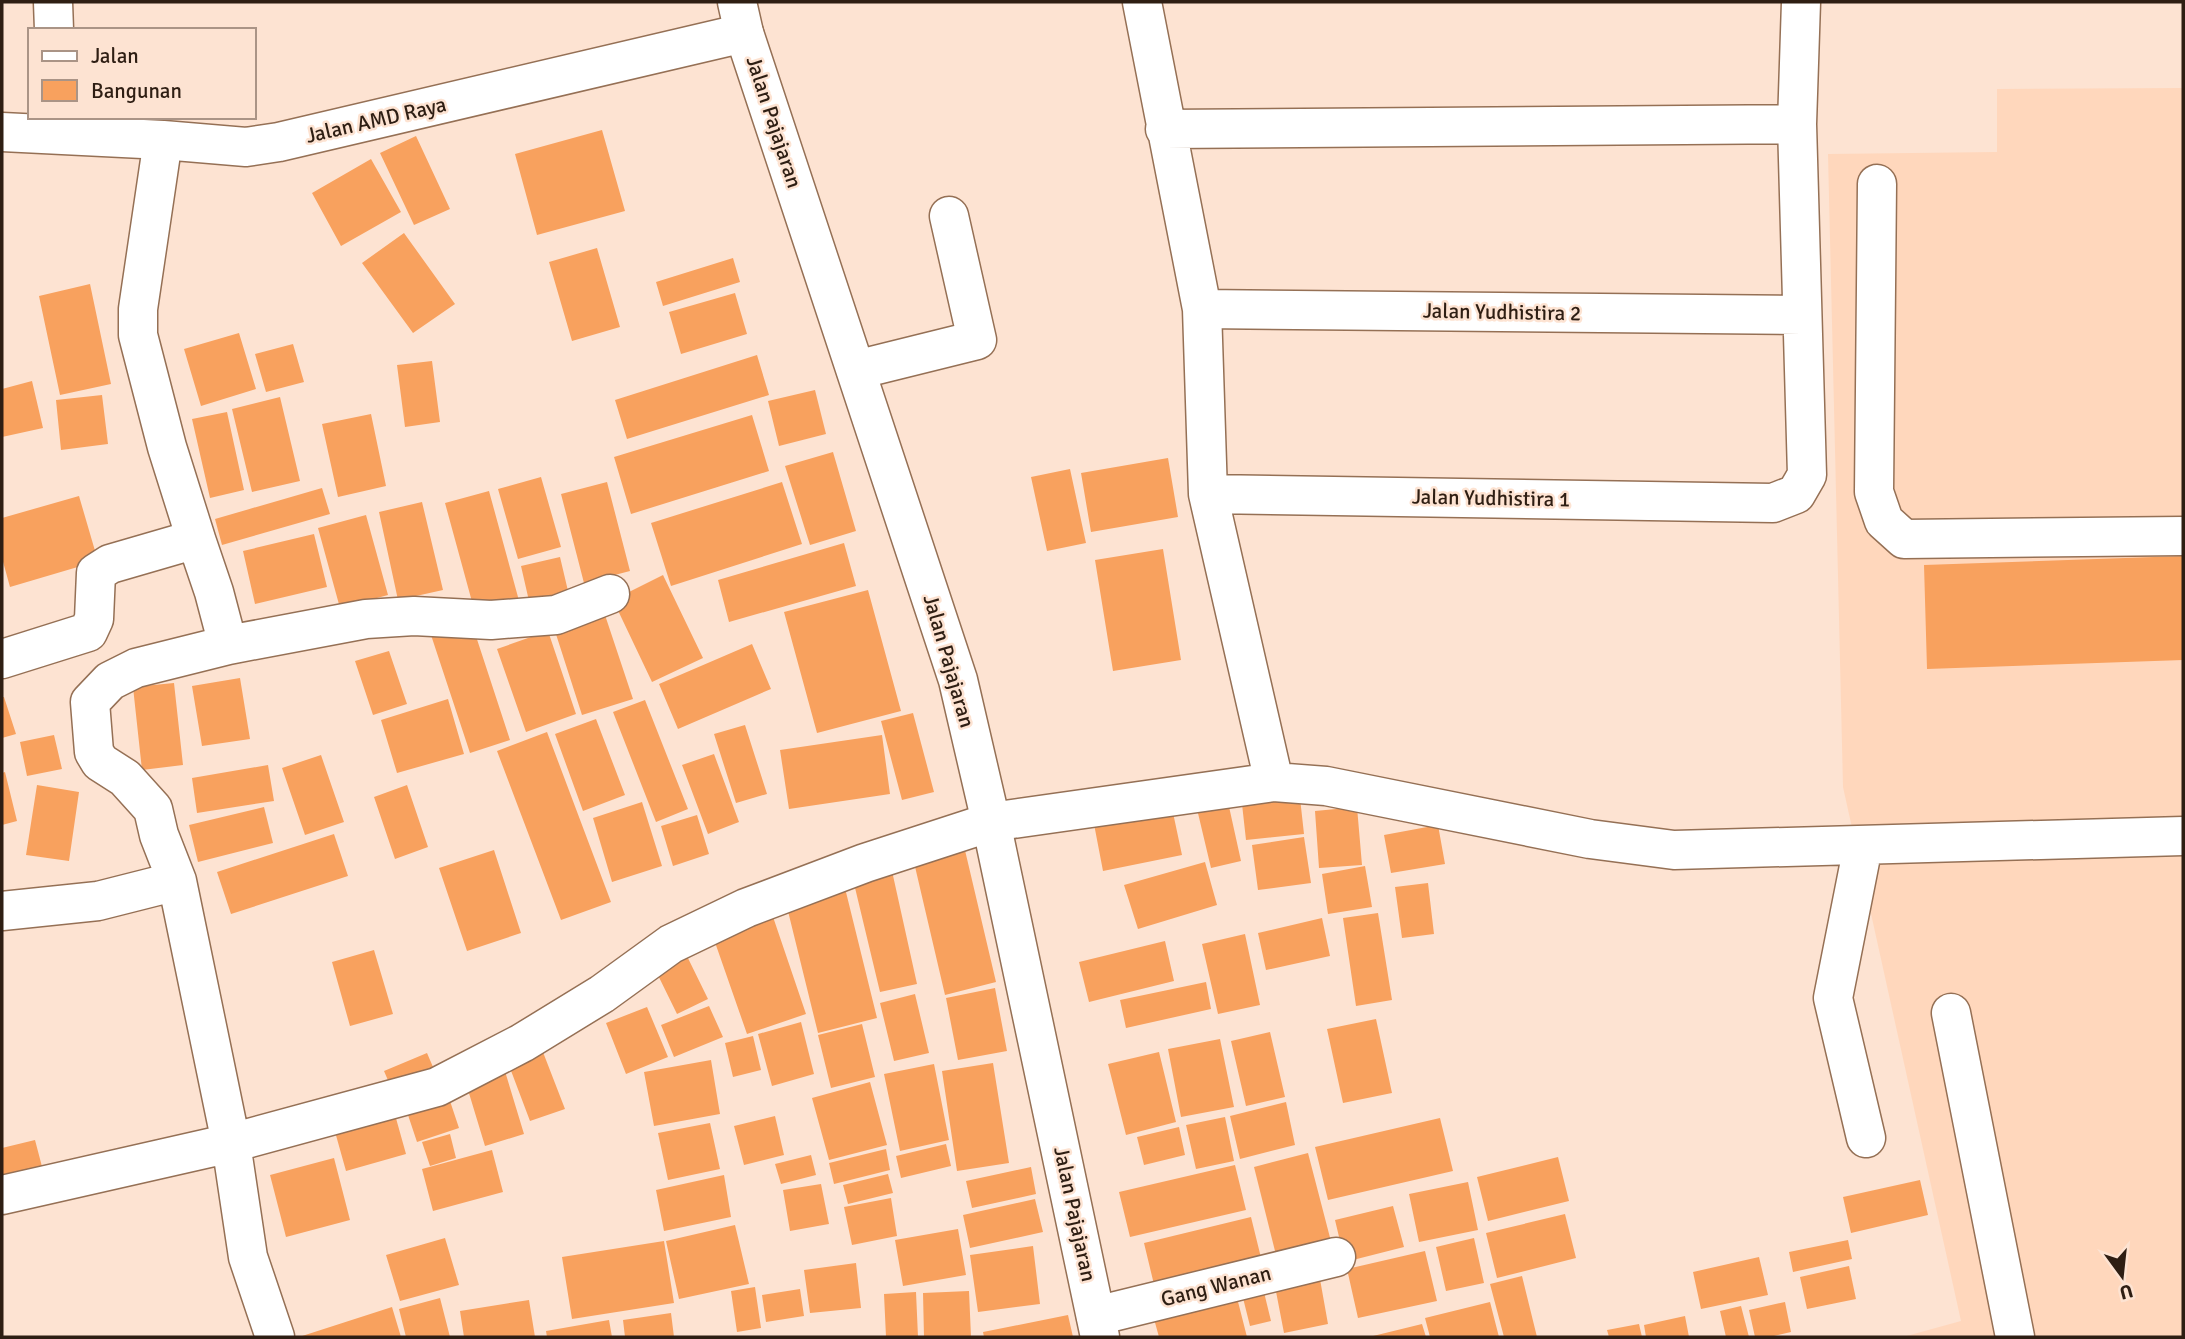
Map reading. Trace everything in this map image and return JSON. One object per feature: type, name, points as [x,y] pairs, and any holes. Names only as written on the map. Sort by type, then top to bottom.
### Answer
[{"type":"street","points":[[53,2],[54,28]]},
{"type":"street","points":[[1142,2],[1202,309],[1208,494],[1274,782]]},
{"type":"street","points":[[1801,2],[1797,124],[1801,315]]},
{"type":"street","name":"Jalan AMD Raya","points":[[2,132],[246,147],[279,142],[741,17]]},
{"type":"street","name":"Jalan Pajajaran","points":[[741,17],[958,680],[991,822],[1098,1326]]},
{"type":"street","points":[[1165,129],[1797,124]]},
{"type":"street","points":[[163,140],[138,309],[138,335],[167,447],[214,592],[228,645]]},
{"type":"street","points":[[1877,184],[1874,492],[1884,521],[1904,538],[2183,536]]},
{"type":"street","points":[[856,370],[977,340],[949,216]]},
{"type":"street","name":"Jalan Yudhistira 2","points":[[1202,309],[1801,315]]},
{"type":"street","name":"Jalan Yudhistira 1","points":[[1208,494],[1773,502],[1796,494],[1807,475],[1801,315]]},
{"type":"street","points":[[2,659],[88,632],[94,619],[96,572],[110,564],[196,539]]},
{"type":"street","points":[[275,1337],[248,1257],[231,1143],[177,881],[159,835],[153,809],[125,778],[100,762],[94,752],[90,702],[110,681],[136,668],[228,645],[366,619],[414,616],[491,620],[555,615],[610,594]]},
{"type":"street","points":[[2,1195],[231,1143],[437,1087],[523,1043],[602,994],[671,944],[746,908],[865,863],[991,822],[1274,782],[1326,786],[1590,839],[1674,850],[2183,836]]},
{"type":"street","points":[[1863,846],[1833,998],[1866,1138]]},
{"type":"street","points":[[2,911],[98,901],[177,881]]},
{"type":"street","points":[[1951,1013],[2015,1337]]},
{"type":"street","name":"Gang Wanan","points":[[1098,1326],[1336,1257]]},
{"type":"shaded area","points":[[2183,88],[2183,1337],[1903,1337],[1961,1321],[1843,787],[1828,154],[1997,152],[1997,89]]},
{"type":"building","points":[[602,130],[625,211],[537,235],[515,154]]},
{"type":"building","points":[[416,136],[450,209],[414,225],[380,153]]},
{"type":"building","points":[[371,159],[401,212],[341,246],[312,193]]},
{"type":"building","points":[[404,233],[455,304],[413,333],[362,263]]},
{"type":"building","points":[[597,248],[620,327],[572,341],[549,262]]},
{"type":"building","points":[[733,258],[740,282],[663,306],[656,282]]},
{"type":"building","points":[[90,284],[111,384],[60,395],[39,296]]},
{"type":"building","points":[[735,293],[747,334],[681,354],[669,312]]},
{"type":"building","points":[[239,333],[256,389],[201,406],[184,349]]},
{"type":"building","points":[[293,344],[304,382],[266,392],[255,354]]},
{"type":"building","points":[[757,355],[769,395],[627,439],[615,400]]},
{"type":"building","points":[[432,361],[440,422],[405,427],[397,365]]},
{"type":"building","points":[[32,381],[43,428],[2,437],[2,389]]},
{"type":"building","points":[[815,390],[826,434],[779,446],[768,401]]},
{"type":"building","points":[[102,395],[108,444],[61,450],[56,400]]},
{"type":"building","points":[[280,397],[300,481],[252,492],[232,409]]},
{"type":"building","points":[[227,412],[244,490],[210,498],[192,419]]},
{"type":"building","points":[[371,414],[386,486],[338,497],[322,424]]},
{"type":"building","points":[[752,415],[769,471],[631,514],[614,457]]},
{"type":"building","points":[[833,452],[856,531],[810,545],[785,466]]},
{"type":"building","points":[[1168,458],[1178,517],[1091,532],[1081,473]]},
{"type":"building","points":[[1070,469],[1086,543],[1047,551],[1031,477]]},
{"type":"building","points":[[541,477],[561,547],[518,559],[498,489]]},
{"type":"building","points":[[607,482],[630,571],[584,583],[561,494]]},
{"type":"building","points":[[782,482],[802,544],[671,586],[651,523]]},
{"type":"building","points":[[322,488],[330,514],[222,545],[215,519]]},
{"type":"building","points":[[489,491],[521,608],[477,620],[445,503]]},
{"type":"building","points":[[79,496],[98,561],[10,587],[2,558],[2,518]]},
{"type":"building","points":[[422,502],[443,590],[398,600],[379,512]]},
{"type":"building","points":[[366,515],[388,595],[340,608],[318,528]]},
{"type":"building","points":[[314,534],[327,587],[255,604],[243,551]]},
{"type":"building","points":[[844,543],[856,586],[729,622],[718,580]]},
{"type":"building","points":[[1163,549],[1181,660],[1113,671],[1095,560]]},
{"type":"building","points":[[2183,556],[2183,660],[1927,669],[1924,565]]},
{"type":"building","points":[[560,557],[568,591],[529,601],[521,566]]},
{"type":"building","points":[[663,575],[703,658],[652,682],[613,600]]},
{"type":"building","points":[[868,590],[901,711],[817,733],[784,612]]},
{"type":"building","points":[[604,612],[633,699],[582,715],[554,628]]},
{"type":"building","points":[[471,621],[510,740],[470,753],[431,635]]},
{"type":"building","points":[[548,631],[576,714],[526,732],[497,649]]},
{"type":"building","points":[[752,644],[771,689],[678,729],[659,684]]},
{"type":"building","points":[[389,651],[407,704],[373,715],[355,661]]},
{"type":"building","points":[[240,678],[250,739],[202,746],[192,686]]},
{"type":"building","points":[[174,683],[183,765],[142,770],[133,687]]},
{"type":"building","points":[[2,697],[16,734],[2,738]]},
{"type":"building","points":[[448,699],[464,754],[397,773],[381,720]]},
{"type":"building","points":[[645,700],[688,809],[656,822],[613,712]]},
{"type":"building","points":[[913,713],[934,792],[902,800],[881,721]]},
{"type":"building","points":[[596,719],[625,795],[583,811],[555,734]]},
{"type":"building","points":[[745,725],[767,794],[736,803],[714,734]]},
{"type":"building","points":[[547,732],[611,902],[561,920],[497,751]]},
{"type":"building","points":[[54,735],[62,769],[27,776],[20,742]]},
{"type":"building","points":[[882,735],[890,794],[789,809],[780,750]]},
{"type":"building","points":[[714,754],[739,822],[708,834],[682,765]]},
{"type":"building","points":[[321,755],[344,822],[305,835],[282,768]]},
{"type":"building","points":[[268,765],[274,801],[197,813],[192,778]]},
{"type":"building","points":[[5,772],[17,821],[2,825],[2,773]]},
{"type":"building","points":[[37,785],[79,792],[69,861],[26,855]]},
{"type":"building","points":[[407,785],[428,847],[395,859],[374,797]]},
{"type":"building","points":[[1300,798],[1304,834],[1246,840],[1242,804]]},
{"type":"building","points":[[642,802],[662,866],[612,882],[593,818]]},
{"type":"building","points":[[1228,802],[1241,861],[1211,868],[1197,809]]},
{"type":"building","points":[[264,807],[273,843],[198,862],[189,825]]},
{"type":"building","points":[[1357,807],[1362,865],[1319,868],[1315,811]]},
{"type":"building","points":[[1172,808],[1182,855],[1103,871],[1094,824]]},
{"type":"building","points":[[697,815],[709,854],[673,866],[661,826]]},
{"type":"building","points":[[1438,825],[1445,864],[1391,873],[1384,835]]},
{"type":"building","points":[[334,834],[348,876],[231,914],[217,872]]},
{"type":"building","points":[[1304,837],[1311,883],[1258,890],[1252,845]]},
{"type":"building","points":[[964,846],[996,982],[945,995],[913,858]]},
{"type":"building","points":[[494,850],[521,933],[467,951],[439,868]]},
{"type":"building","points":[[890,862],[917,984],[880,992],[851,871]]},
{"type":"building","points":[[1205,862],[1217,905],[1138,929],[1124,885]]},
{"type":"building","points":[[1365,866],[1372,907],[1328,914],[1322,874]]},
{"type":"building","points":[[1428,883],[1434,934],[1402,938],[1395,887]]},
{"type":"building","points":[[844,884],[877,1018],[818,1033],[785,899]]},
{"type":"building","points":[[770,908],[806,1014],[747,1034],[710,928]]},
{"type":"building","points":[[1378,913],[1392,1000],[1356,1006],[1343,918]]},
{"type":"building","points":[[1322,918],[1330,956],[1266,970],[1258,933]]},
{"type":"building","points":[[1245,934],[1260,1005],[1218,1014],[1202,944]]},
{"type":"building","points":[[1165,941],[1174,981],[1089,1002],[1079,962]]},
{"type":"building","points":[[683,948],[708,999],[677,1014],[652,963]]},
{"type":"building","points":[[374,950],[393,1014],[350,1026],[332,962]]},
{"type":"building","points":[[1206,982],[1211,1009],[1126,1028],[1120,1000]]},
{"type":"building","points":[[995,988],[1007,1051],[958,1060],[946,998]]},
{"type":"building","points":[[915,994],[929,1053],[894,1061],[880,1003]]},
{"type":"building","points":[[709,1006],[723,1037],[674,1057],[661,1025]]},
{"type":"building","points":[[647,1007],[668,1057],[626,1074],[606,1023]]},
{"type":"building","points":[[1376,1019],[1392,1093],[1343,1103],[1327,1029]]},
{"type":"building","points":[[801,1022],[814,1074],[772,1086],[758,1034]]},
{"type":"building","points":[[862,1024],[875,1077],[831,1088],[818,1035]]},
{"type":"building","points":[[1270,1032],[1285,1097],[1246,1106],[1231,1041]]},
{"type":"building","points":[[753,1036],[761,1070],[733,1077],[725,1043]]},
{"type":"building","points":[[1220,1039],[1234,1107],[1181,1117],[1168,1049]]},
{"type":"building","points":[[541,1047],[565,1109],[530,1121],[507,1060]]},
{"type":"building","points":[[1159,1052],[1176,1122],[1126,1135],[1108,1064]]},
{"type":"building","points":[[427,1053],[436,1074],[393,1092],[384,1071]]},
{"type":"building","points":[[711,1060],[720,1114],[654,1126],[644,1072]]},
{"type":"building","points":[[993,1063],[1009,1163],[957,1171],[942,1071]]},
{"type":"building","points":[[934,1064],[949,1140],[900,1151],[884,1074]]},
{"type":"building","points":[[504,1068],[524,1134],[485,1146],[465,1080]]},
{"type":"building","points":[[870,1082],[887,1145],[829,1160],[812,1098]]},
{"type":"building","points":[[445,1086],[459,1128],[417,1142],[403,1100]]},
{"type":"building","points":[[1286,1102],[1295,1145],[1240,1159],[1230,1116]]},
{"type":"building","points":[[392,1104],[406,1154],[346,1171],[332,1121]]},
{"type":"building","points":[[775,1116],[784,1155],[744,1165],[734,1126]]},
{"type":"building","points":[[1225,1117],[1234,1161],[1196,1169],[1186,1125]]},
{"type":"building","points":[[1440,1118],[1453,1171],[1328,1200],[1315,1147]]},
{"type":"building","points":[[710,1123],[720,1169],[668,1180],[658,1133]]},
{"type":"building","points":[[1179,1127],[1185,1155],[1144,1165],[1137,1137]]},
{"type":"building","points":[[450,1134],[456,1158],[430,1166],[422,1142]]},
{"type":"building","points":[[35,1140],[45,1178],[2,1189],[2,1148]]},
{"type":"building","points":[[946,1144],[951,1166],[901,1178],[896,1156]]},
{"type":"building","points":[[886,1149],[890,1170],[834,1184],[829,1163]]},
{"type":"building","points":[[492,1150],[503,1192],[433,1211],[422,1169]]},
{"type":"building","points":[[1308,1153],[1334,1253],[1279,1267],[1254,1167]]},
{"type":"building","points":[[811,1155],[816,1175],[781,1184],[775,1164]]},
{"type":"building","points":[[1558,1157],[1569,1201],[1488,1221],[1477,1177]]},
{"type":"building","points":[[334,1158],[350,1220],[286,1237],[270,1175]]},
{"type":"building","points":[[1235,1165],[1246,1210],[1130,1237],[1119,1192]]},
{"type":"building","points":[[1031,1167],[1036,1194],[972,1208],[966,1181]]},
{"type":"building","points":[[888,1174],[893,1193],[848,1204],[843,1185]]},
{"type":"building","points":[[724,1175],[731,1217],[664,1231],[656,1190]]},
{"type":"building","points":[[1920,1180],[1928,1215],[1851,1233],[1843,1197]]},
{"type":"building","points":[[1468,1182],[1478,1230],[1419,1242],[1409,1194]]},
{"type":"building","points":[[821,1184],[829,1224],[790,1231],[783,1190]]},
{"type":"building","points":[[891,1198],[897,1236],[852,1245],[844,1207]]},
{"type":"building","points":[[1035,1199],[1043,1232],[970,1248],[963,1215]]},
{"type":"building","points":[[1393,1206],[1404,1247],[1345,1262],[1335,1220]]},
{"type":"building","points":[[1565,1214],[1576,1258],[1497,1278],[1486,1233]]},
{"type":"building","points":[[1251,1217],[1264,1270],[1157,1297],[1144,1243]]},
{"type":"building","points":[[735,1225],[749,1284],[679,1299],[666,1241]]},
{"type":"building","points":[[958,1229],[966,1275],[903,1286],[895,1240]]},
{"type":"building","points":[[445,1238],[459,1285],[400,1301],[386,1255]]},
{"type":"building","points":[[1474,1238],[1484,1283],[1446,1291],[1436,1247]]},
{"type":"building","points":[[1848,1240],[1852,1259],[1793,1272],[1789,1252]]},
{"type":"building","points":[[664,1241],[674,1303],[572,1319],[562,1257]]},
{"type":"building","points":[[1033,1246],[1040,1304],[978,1312],[970,1255]]},
{"type":"building","points":[[1425,1251],[1437,1301],[1358,1318],[1347,1269]]},
{"type":"building","points":[[1759,1257],[1768,1295],[1701,1309],[1693,1272]]},
{"type":"building","points":[[856,1263],[861,1308],[810,1313],[804,1270]]},
{"type":"building","points":[[1849,1266],[1856,1299],[1807,1309],[1800,1277]]},
{"type":"building","points":[[1318,1268],[1328,1324],[1284,1333],[1273,1276]]},
{"type":"building","points":[[1522,1276],[1537,1337],[1504,1337],[1490,1284]]},
{"type":"building","points":[[1262,1284],[1271,1321],[1250,1326],[1241,1290]]},
{"type":"building","points":[[1234,1286],[1247,1337],[1159,1337],[1151,1308]]},
{"type":"building","points":[[755,1287],[761,1328],[737,1332],[731,1291]]},
{"type":"building","points":[[800,1289],[804,1316],[766,1322],[762,1295]]},
{"type":"building","points":[[969,1291],[971,1337],[924,1337],[923,1293]]},
{"type":"building","points":[[916,1292],[918,1337],[886,1337],[884,1294]]},
{"type":"building","points":[[440,1298],[450,1337],[406,1337],[399,1309]]},
{"type":"building","points":[[529,1300],[535,1337],[464,1337],[460,1311]]},
{"type":"building","points":[[1490,1302],[1499,1337],[1430,1337],[1425,1318]]},
{"type":"building","points":[[1785,1302],[1791,1332],[1755,1337],[1749,1310]]},
{"type":"building","points":[[1741,1306],[1749,1337],[1726,1337],[1720,1311]]},
{"type":"building","points":[[392,1307],[401,1337],[299,1337]]},
{"type":"building","points":[[671,1313],[674,1337],[625,1337],[623,1320]]},
{"type":"building","points":[[1068,1315],[1073,1337],[984,1337],[983,1332]]},
{"type":"building","points":[[1685,1316],[1689,1337],[1646,1337],[1644,1325]]},
{"type":"building","points":[[609,1320],[612,1337],[547,1337],[546,1331]]},
{"type":"building","points":[[1422,1324],[1426,1337],[1373,1337],[1373,1336]]},
{"type":"building","points":[[1639,1324],[1642,1337],[1609,1337],[1607,1330]]}]
